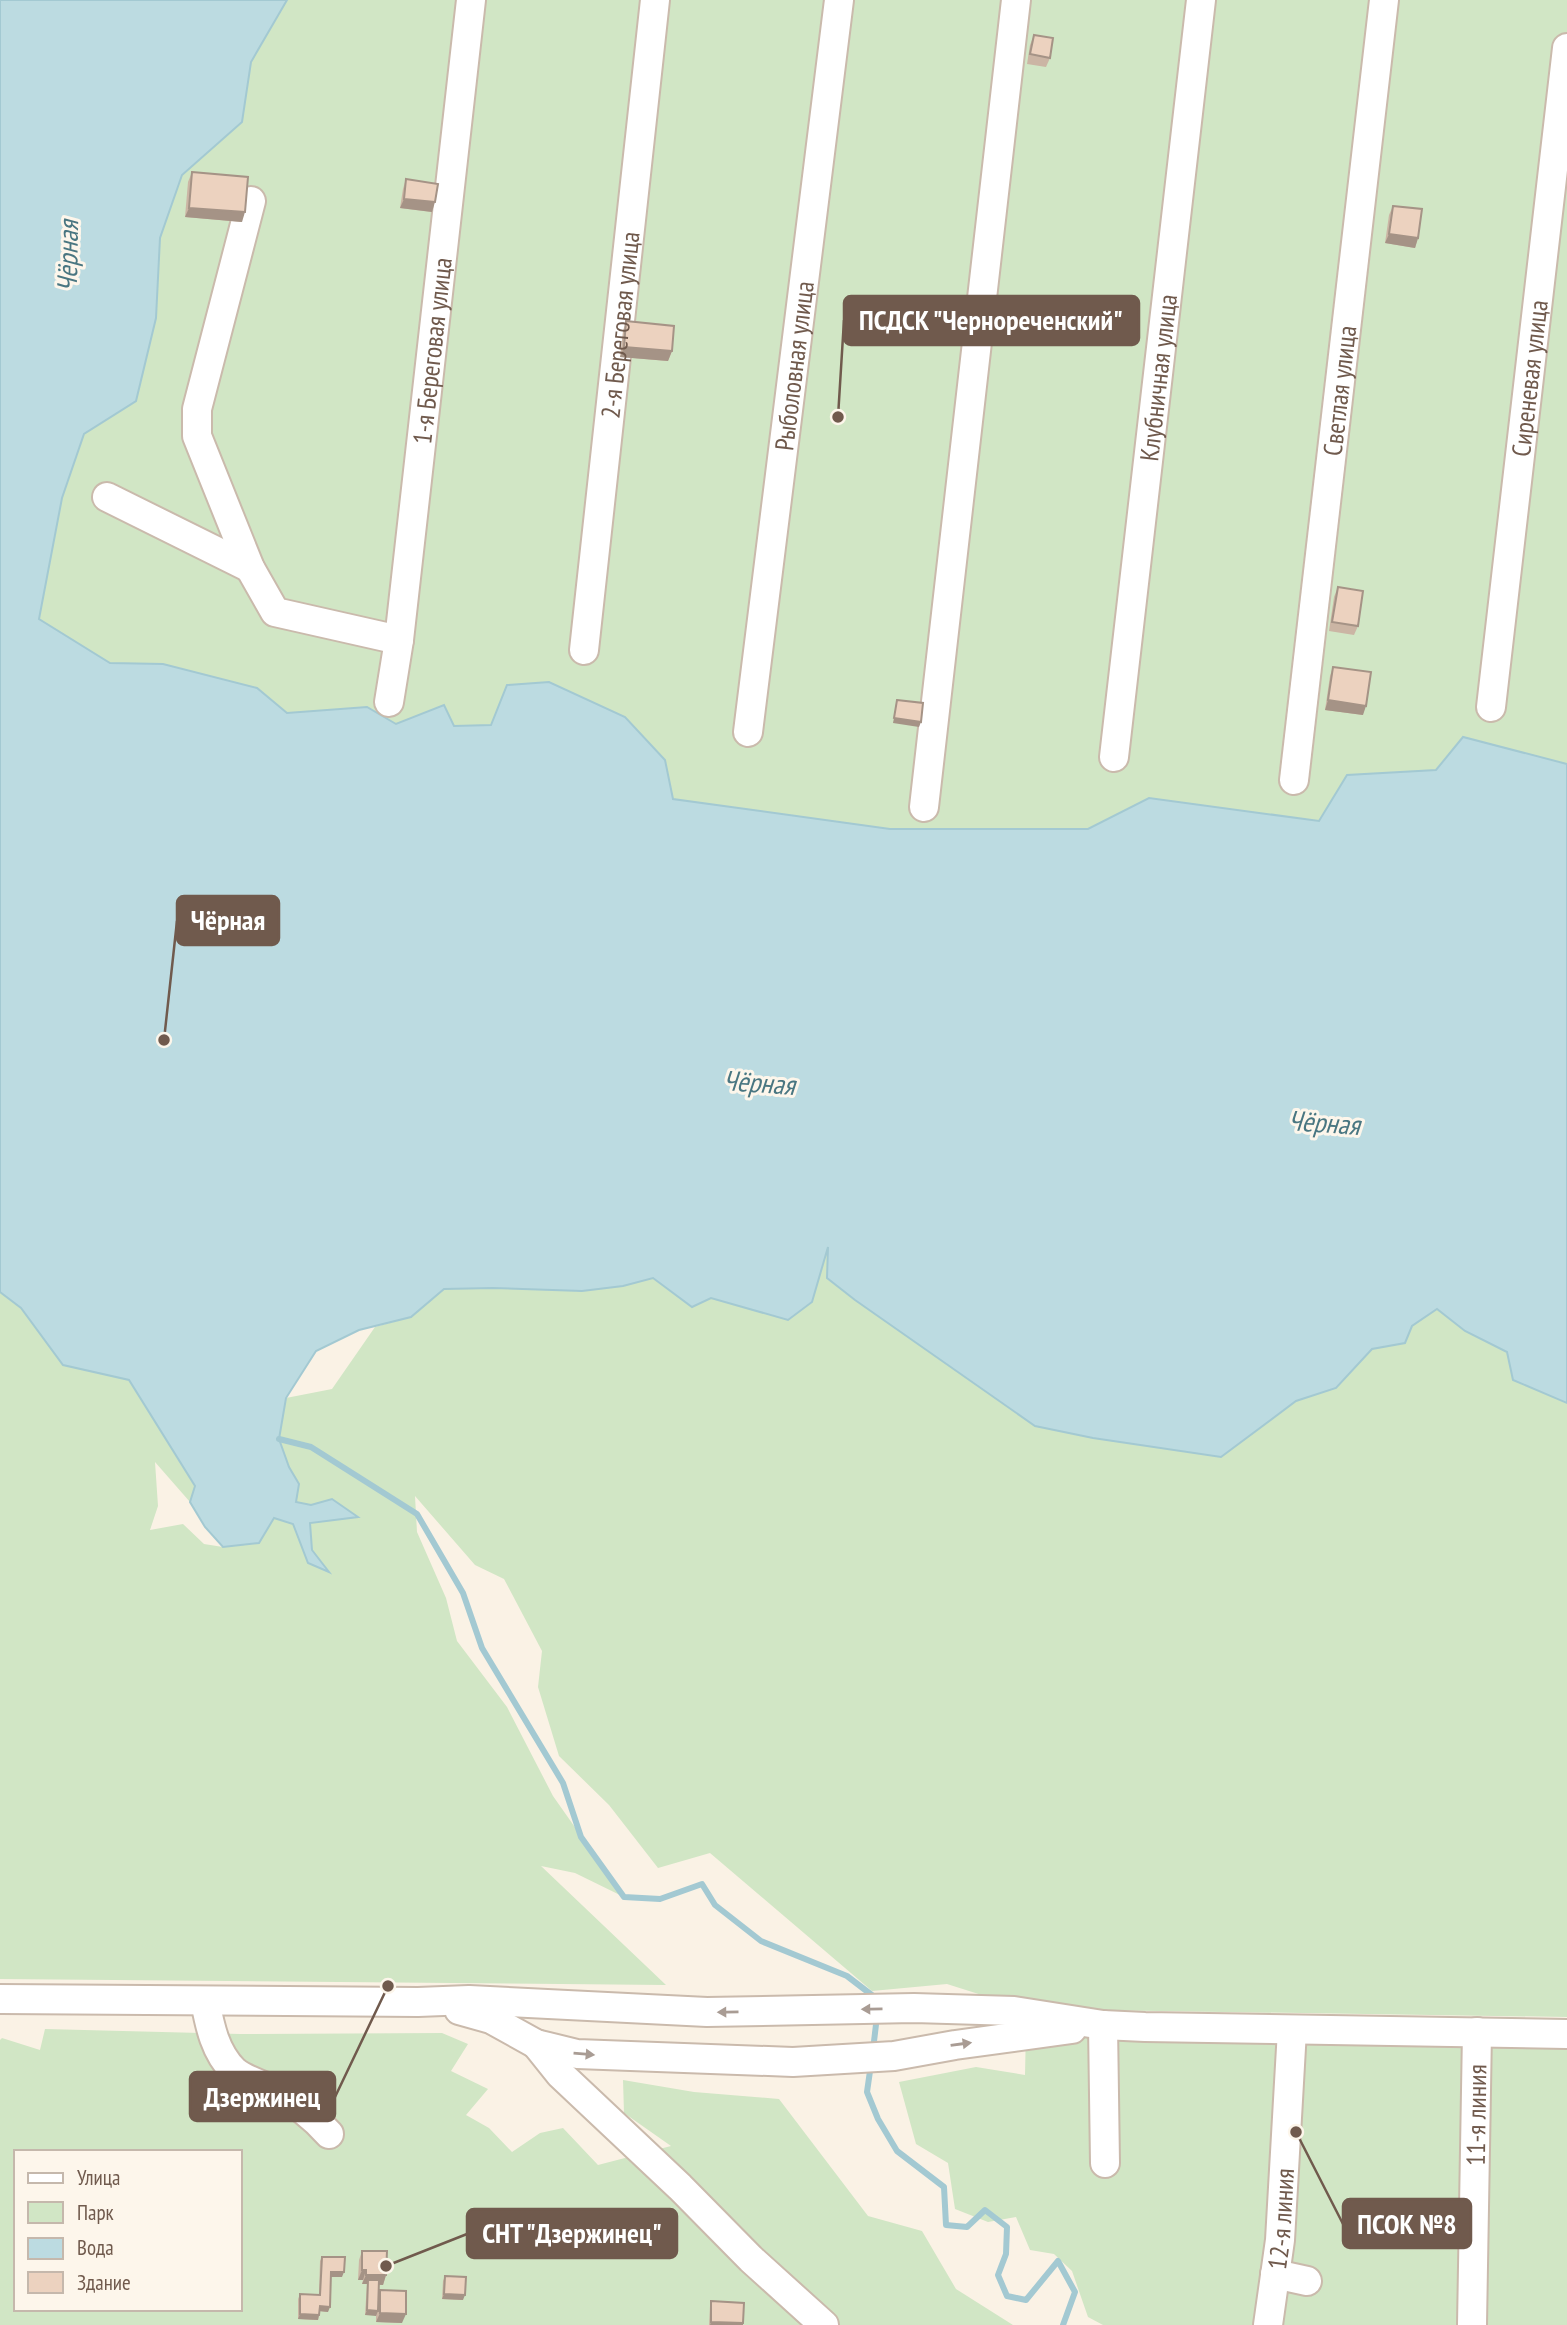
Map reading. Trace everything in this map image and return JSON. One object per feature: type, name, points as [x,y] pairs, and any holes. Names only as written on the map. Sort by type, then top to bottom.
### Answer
[{"type":"street","name":"1-я Береговая улица","points":[[389,702],[399,639],[471,0]]},
{"type":"street","name":"2-я Береговая улица","points":[[584,650],[654,0]]},
{"type":"street","name":"Рыболовная улица","points":[[748,732],[839,0]]},
{"type":"street","points":[[924,807],[1016,0]]},
{"type":"street","name":"Клубничная улица","points":[[1114,757],[1201,0]]},
{"type":"street","name":"Светлая улица","points":[[1294,780],[1384,0]]},
{"type":"street","name":"Сиреневая улица","points":[[1491,707],[1567,48]]},
{"type":"street","points":[[251,201],[197,409],[197,436],[250,568],[275,612],[399,639]]},
{"type":"street","points":[[107,497],[250,568]]},
{"type":"street","points":[[0,1999],[418,2002],[469,2000],[707,2012],[914,2008],[1014,2011],[1103,2025],[1567,2034]]},
{"type":"street","points":[[205,2001],[211,2031],[220,2053],[236,2073],[275,2091],[311,2114],[329,2134]]},
{"type":"street","points":[[418,2002],[491,2019],[536,2044],[577,2054],[793,2062],[894,2056],[1103,2025]]},
{"type":"street","points":[[1103,2025],[1105,2163]]},
{"type":"street","name":"12-я линия","points":[[1268,2325],[1280,2241],[1292,2030]]},
{"type":"street","name":"11-я линия","points":[[1472,2325],[1477,2032]]},
{"type":"street","points":[[536,2044],[559,2074],[680,2187],[751,2259],[824,2325]]},
{"type":"street","points":[[1275,2274],[1307,2281]]},
{"type":"green space","points":[[287,0],[1567,0],[1567,764],[1463,737],[1436,770],[1347,775],[1319,821],[1149,798],[1089,829],[890,829],[672,799],[665,760],[507,686],[491,725],[454,726],[444,706],[396,724],[367,707],[287,713],[257,688],[163,664],[110,663],[39,619],[62,498],[84,434],[136,401],[156,318],[160,238],[182,174],[242,122],[251,62]]},
{"type":"green space","points":[[829,1244],[1221,1457],[1296,1401],[1336,1388],[1372,1349],[1404,1343],[1412,1326],[1437,1309],[1465,1331],[1507,1352],[1567,1403],[1567,2017],[1026,2009],[947,1984],[872,1991],[710,1853],[658,1868],[609,1805],[559,1756],[538,1687],[542,1651],[504,1579],[475,1565],[415,1496],[417,1532],[446,1598],[457,1641],[507,1707],[553,1796],[624,1897],[575,1873],[541,1866],[666,1985],[0,1979],[0,1292],[21,1308],[63,1365],[129,1379],[195,1487],[190,1502],[155,1462],[158,1506],[150,1530],[183,1524],[204,1544],[223,1547],[259,1543],[274,1518],[293,1524],[308,1563],[327,1571],[312,1550],[309,1523],[357,1517],[332,1499],[311,1505],[296,1502],[299,1484],[289,1467],[279,1439],[286,1398],[332,1389],[375,1327],[411,1317],[444,1289],[623,1286],[653,1278],[692,1307],[711,1298],[788,1320]]},
{"type":"green space","points":[[1026,2028],[1567,2029],[1567,2325],[1103,2325],[1088,2317],[1072,2271],[1054,2254],[1030,2250],[1016,2217],[988,2222],[955,2209],[948,2163],[916,2144],[899,2082],[976,2067],[1025,2075]]},
{"type":"green space","points":[[45,2029],[240,2034],[442,2033],[468,2044],[451,2071],[488,2089],[466,2115],[489,2128],[512,2152],[540,2133],[563,2128],[598,2165],[671,2146],[624,2113],[623,2080],[694,2092],[779,2099],[868,2216],[922,2231],[956,2289],[1013,2325],[0,2325],[2,2038],[40,2050]]},
{"type":"water","points":[[0,0],[287,0],[251,62],[242,122],[182,175],[160,238],[156,318],[136,401],[84,434],[62,498],[39,619],[110,663],[163,664],[257,688],[287,713],[367,707],[396,724],[444,705],[454,726],[491,725],[507,685],[549,682],[625,717],[665,760],[673,799],[890,829],[1088,829],[1149,798],[1319,821],[1347,775],[1436,770],[1463,737],[1567,764],[1567,1403],[1513,1380],[1507,1352],[1465,1331],[1437,1309],[1412,1326],[1405,1343],[1372,1349],[1336,1388],[1296,1401],[1221,1457],[1093,1438],[1035,1426],[827,1278],[828,1247],[812,1302],[788,1320],[711,1298],[692,1307],[653,1278],[623,1286],[582,1291],[444,1289],[411,1317],[359,1330],[316,1351],[286,1398],[279,1439],[289,1467],[299,1484],[296,1502],[311,1505],[332,1499],[358,1517],[310,1523],[312,1550],[329,1572],[308,1563],[293,1524],[274,1518],[259,1543],[223,1547],[205,1527],[190,1502],[195,1486],[129,1380],[63,1365],[21,1308],[0,1292]]},
{"type":"building","points":[[1034,35],[1053,38],[1050,58],[1030,54]]},
{"type":"building","points":[[192,172],[248,177],[245,212],[189,208]]},
{"type":"building","points":[[406,179],[438,184],[435,202],[404,199]]},
{"type":"building","points":[[1393,206],[1422,209],[1418,238],[1389,234]]},
{"type":"building","points":[[626,321],[674,326],[672,351],[624,347]]},
{"type":"building","points":[[1338,587],[1363,591],[1358,626],[1332,622]]},
{"type":"building","points":[[1333,667],[1371,672],[1366,706],[1328,700]]},
{"type":"building","points":[[897,700],[923,703],[921,722],[894,718]]},
{"type":"building","points":[[362,2251],[387,2251],[386,2275],[366,2275],[366,2270],[362,2270]]},
{"type":"building","points":[[322,2257],[345,2257],[344,2272],[331,2272],[330,2307],[320,2306],[319,2315],[300,2314],[300,2294],[320,2295]]},
{"type":"building","points":[[445,2276],[466,2277],[465,2295],[444,2294]]},
{"type":"building","points":[[368,2280],[379,2280],[378,2311],[367,2310]]},
{"type":"building","points":[[380,2290],[406,2291],[406,2314],[380,2313]]},
{"type":"building","points":[[711,2301],[744,2303],[743,2323],[711,2322]]},
{"type":"waterway","points":[[279,1439],[311,1447],[417,1514],[463,1593],[482,1648],[563,1783],[581,1837],[624,1897],[660,1899],[702,1884],[715,1905],[761,1941],[847,1976],[877,1999]]},
{"type":"waterway","points":[[873,2050],[877,2016]]},
{"type":"waterway","points":[[871,2064],[867,2092],[878,2119],[897,2151],[944,2187],[946,2225],[967,2227],[985,2210],[1007,2227],[1006,2254],[998,2275],[1007,2296],[1026,2300],[1058,2261],[1075,2292],[1063,2325]]},
{"type":"place","name":"ПСДСК \"Чернореченский\"","points":[[838,417]]},
{"type":"place","name":"Чёрная","points":[[164,1040]]},
{"type":"place","name":"Дзержинец","points":[[388,1986]]},
{"type":"place","name":"ПСОК №8","points":[[1296,2132]]},
{"type":"place","name":"СНТ \"Дзержинец\"","points":[[386,2266]]}]
